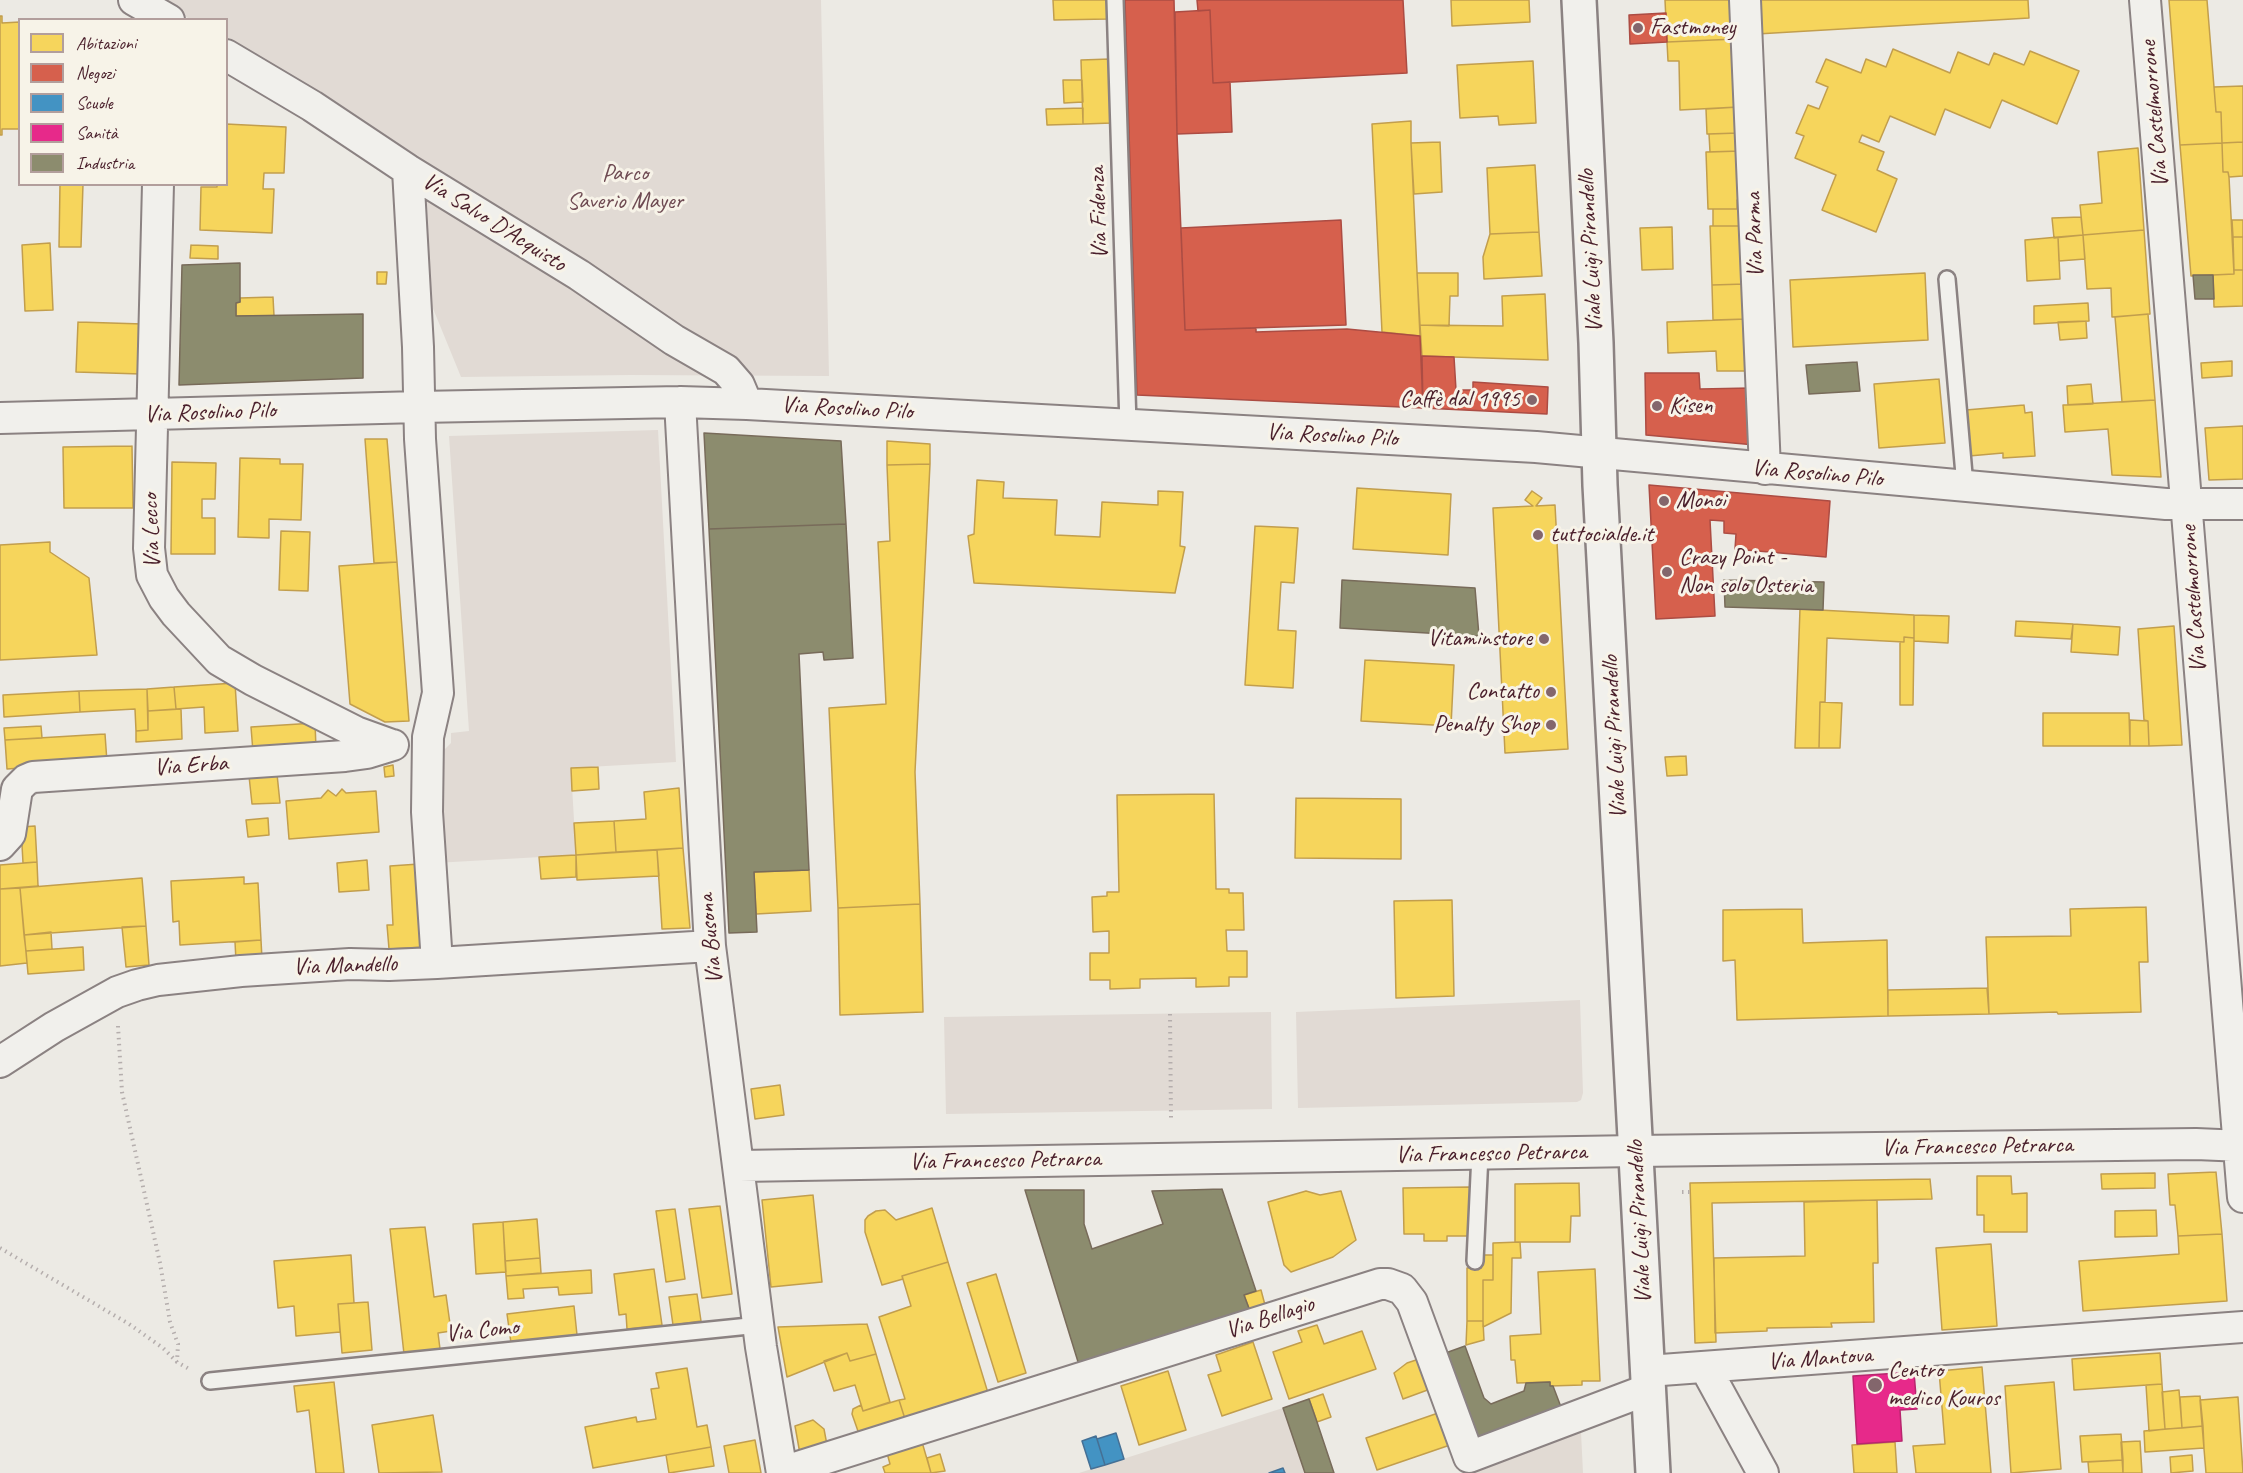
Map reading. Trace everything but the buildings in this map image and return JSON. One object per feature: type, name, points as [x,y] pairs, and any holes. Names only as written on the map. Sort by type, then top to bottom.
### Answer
[{"type":"main road","name":"Viale Luigi Pirandello","points":[[1578,0],[1599,453],[1653,1473]]},
{"type":"street","points":[[134,0],[166,18]]},
{"type":"street","name":"Via Parma","points":[[1745,0],[1765,469]]},
{"type":"street","name":"Via Castelmorrone","points":[[2145,0],[2241,1146],[2243,1197]]},
{"type":"street","name":"Via Salvo D'Acquisto","points":[[228,56],[312,106],[408,170],[579,275],[674,340],[726,370],[739,385],[747,404]]},
{"type":"street","points":[[408,170],[418,335],[419,407],[438,693],[428,744],[428,838],[437,963]]},
{"type":"street","name":"Via Lecco","points":[[158,186],[149,564],[152,575],[164,598],[203,645],[233,670],[356,732],[392,745]]},
{"type":"street","name":"Via Rosolino Pilo","points":[[0,418],[680,402],[747,404],[1525,446],[2166,504],[2243,504]]},
{"type":"street","name":"Via Busona","points":[[680,402],[710,946],[759,1325],[782,1473]]},
{"type":"street","name":"Via Erba","points":[[0,845],[10,834],[17,789],[33,777],[345,756],[367,753],[392,745],[428,744]]},
{"type":"street","name":"Via Mandello","points":[[0,1062],[54,1027],[117,993],[158,980],[242,970],[350,964],[437,963],[710,946]]},
{"type":"street","name":"Via Francesco Petrarca","points":[[740,1166],[1636,1151],[2241,1146]]},
{"type":"street","name":"Via Bellagio","points":[[782,1473],[1380,1284],[1389,1284],[1402,1289],[1412,1302],[1469,1457],[1649,1380]]},
{"type":"street","name":"Via Mantova","points":[[1649,1380],[1705,1367],[2243,1327]]},
{"type":"street","points":[[1705,1367],[1763,1473]]},
{"type":"lane","name":"Via Fidenza","points":[[1115,0],[1128,425]]},
{"type":"lane","points":[[1947,279],[1965,486]]},
{"type":"lane","points":[[1475,1261],[1480,1154]]},
{"type":"lane","name":"Via Como","points":[[210,1381],[759,1325]]},
{"type":"path","points":[[117,993],[119,1071],[122,1092],[160,1263],[170,1323],[177,1344],[177,1362]]},
{"type":"path","points":[[1170,1014],[1172,1119]]},
{"type":"path","points":[[1682,1192],[1690,1192]]},
{"type":"path","points":[[0,1248],[129,1324],[163,1348],[177,1362],[210,1381]]},
{"type":"shaded area","points":[[1283,1408],[1305,1473],[1079,1473]]},
{"type":"shaded area","points":[[1581,1432],[1583,1473],[1462,1473]]},
{"type":"green space","name":"Parco Saverio Mayer","points":[[156,0],[821,0],[829,376],[461,377],[432,306],[422,164],[228,43],[228,18],[188,18]]},
{"type":"green space","points":[[658,430],[676,762],[571,768],[576,855],[435,863],[441,753],[451,743],[451,733],[469,731],[449,436]]},
{"type":"green space","points":[[1580,1000],[1583,1093],[1581,1100],[1577,1102],[1298,1108],[1296,1012]]},
{"type":"green space","points":[[1271,1012],[1272,1109],[946,1114],[944,1017]]},
{"type":"place","name":"Fastmoney","points":[[1638,28]]},
{"type":"place","name":"Caffè dal 1995","points":[[1532,400]]},
{"type":"place","name":"Kisen","points":[[1657,406]]},
{"type":"place","name":"Monoi","points":[[1664,501]]},
{"type":"place","name":"tuttocialde.it","points":[[1538,535]]},
{"type":"place","name":"Crazy Point - Non solo Osteria","points":[[1667,572]]},
{"type":"place","name":"Vitaminstore","points":[[1544,639]]},
{"type":"place","name":"Contatto","points":[[1551,692]]},
{"type":"place","name":"Penalty Shop","points":[[1551,725]]},
{"type":"place","name":"Centro medico Kouros","points":[[1875,1385]]}]
